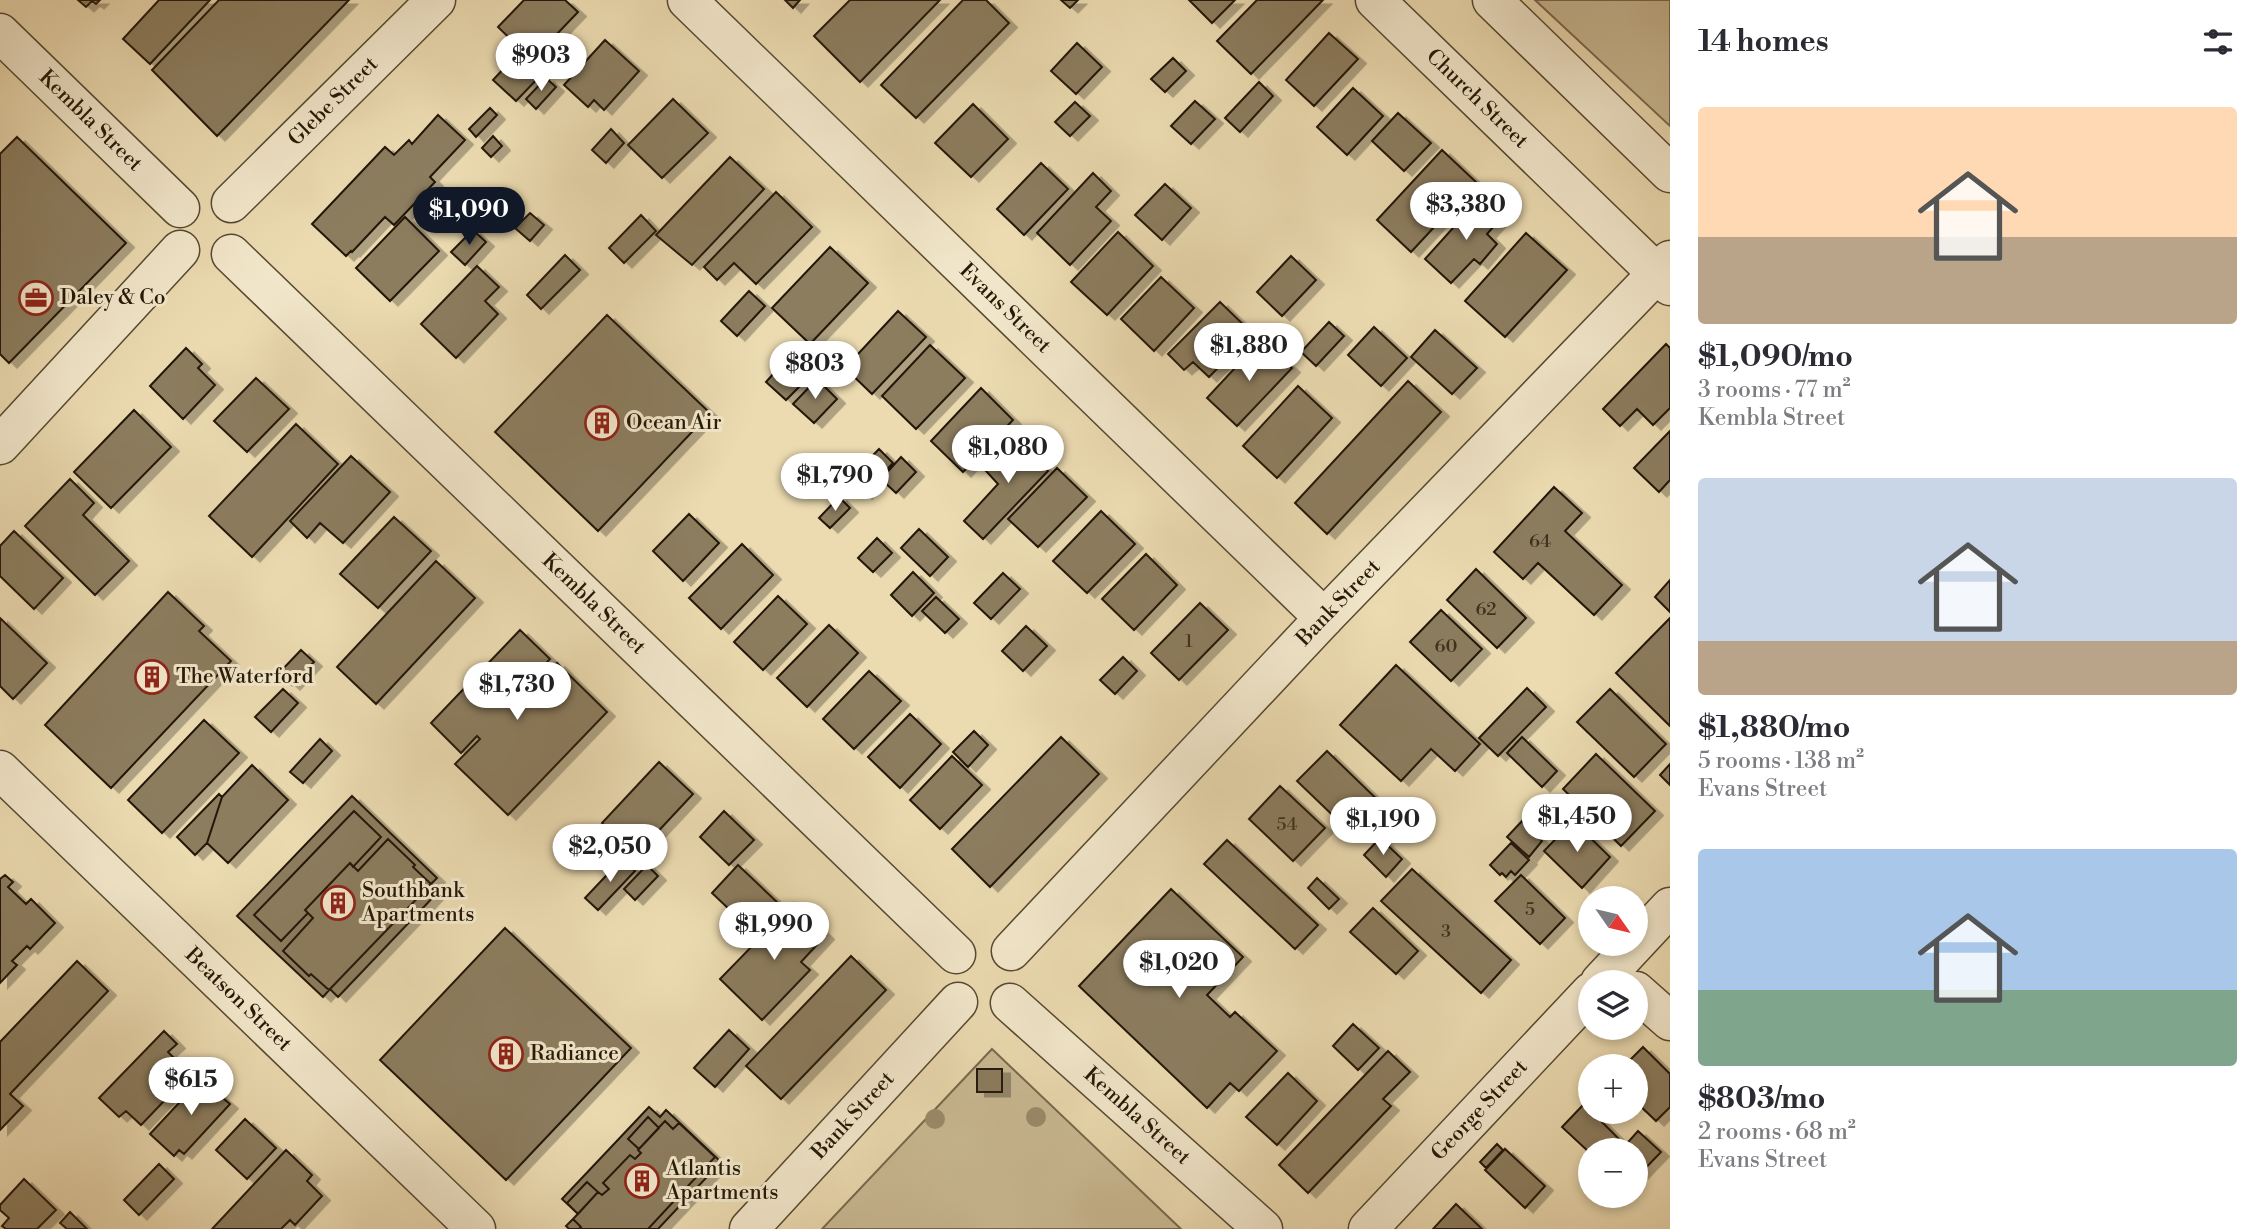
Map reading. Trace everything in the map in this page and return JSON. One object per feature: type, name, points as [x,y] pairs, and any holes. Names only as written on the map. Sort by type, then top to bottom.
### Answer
[{"type":"street","name":"Glebe Street","points":[[230,203],[436,0]]},
{"type":"street","name":"Evans Street","points":[[687,0],[1324,618]]},
{"type":"street","name":"Church Street","points":[[1375,0],[1666,273]]},
{"type":"street","points":[[1492,0],[1670,173]]},
{"type":"street","name":"Kembla Street","points":[[0,33],[180,208]]},
{"type":"street","points":[[210,194],[230,203],[241,223],[242,234],[238,245],[231,254],[221,260],[199,262],[189,258],[175,241],[173,229],[180,208],[198,195],[210,194]]},
{"type":"street","points":[[0,445],[180,250]]},
{"type":"street","name":"Kembla Street","points":[[231,254],[956,954]]},
{"type":"street","name":"Bank Street","points":[[1011,951],[1324,618],[1666,273]]},
{"type":"street","name":"Beatson Street","points":[[0,770],[477,1229]]},
{"type":"street","name":"George Street","points":[[1624,970],[1665,923]]},
{"type":"street","points":[[983,940],[1003,945],[1011,951],[1021,972],[1017,993],[1010,1003],[1001,1010],[978,1013],[958,1002],[949,984],[948,973],[956,954],[972,942],[983,940]]},
{"type":"street","name":"Bank Street","points":[[749,1229],[958,1002]]},
{"type":"street","name":"Kembla Street","points":[[1010,1003],[1263,1229]]},
{"type":"street","points":[[1648,1006],[1670,1021]]},
{"type":"street","name":"George Street","points":[[1368,1229],[1578,1018]]},
{"type":"shaded area","points":[[1535,0],[1670,0],[1670,126]]},
{"type":"shaded area","points":[[992,1049],[1181,1229],[822,1229]]},
{"type":"building","points":[[78,0],[100,0],[96,4],[92,1],[86,7]]},
{"type":"building","points":[[159,0],[210,0],[150,64],[123,39]]},
{"type":"building","points":[[219,0],[349,0],[217,136],[152,70]]},
{"type":"building","points":[[524,0],[565,0],[578,12],[532,60],[498,27]]},
{"type":"building","points":[[785,0],[800,0],[793,8]]},
{"type":"building","points":[[850,0],[940,0],[860,82],[814,36]]},
{"type":"building","points":[[963,0],[986,0],[1009,23],[916,118],[881,85]]},
{"type":"building","points":[[1061,0],[1078,0],[1070,8]]},
{"type":"building","points":[[1189,0],[1235,0],[1212,23]]},
{"type":"building","points":[[1257,0],[1323,0],[1251,74],[1217,41]]},
{"type":"building","points":[[1329,33],[1358,59],[1314,106],[1286,80]]},
{"type":"building","points":[[605,40],[639,71],[604,110],[594,100],[588,107],[564,85]]},
{"type":"building","points":[[1077,43],[1102,67],[1076,94],[1051,71]]},
{"type":"building","points":[[519,52],[542,74],[516,101],[493,80]]},
{"type":"building","points":[[1173,58],[1186,71],[1165,92],[1151,79]]},
{"type":"building","points":[[546,78],[556,87],[536,109],[526,99]]},
{"type":"building","points":[[1259,82],[1273,96],[1240,132],[1225,118]]},
{"type":"building","points":[[1353,88],[1383,116],[1347,155],[1317,127]]},
{"type":"building","points":[[673,99],[708,133],[662,178],[628,145]]},
{"type":"building","points":[[1195,101],[1215,119],[1191,144],[1171,126]]},
{"type":"building","points":[[1075,102],[1090,116],[1070,136],[1055,122]]},
{"type":"building","points":[[973,104],[1008,139],[971,177],[935,143]]},
{"type":"building","points":[[490,108],[497,115],[476,137],[469,129]]},
{"type":"building","points":[[1398,113],[1431,143],[1404,171],[1372,141]]},
{"type":"building","points":[[438,115],[465,140],[430,177],[435,182],[394,225],[385,217],[346,256],[312,224],[385,147],[394,155],[409,140],[412,144]]},
{"type":"building","points":[[611,129],[624,143],[606,163],[592,150]]},
{"type":"building","points":[[493,136],[502,146],[491,157],[482,148]]},
{"type":"building","name":"Daley & Co","points":[[17,137],[126,243],[9,363],[0,354],[0,154]]},
{"type":"building","points":[[1442,150],[1476,182],[1411,252],[1377,220]]},
{"type":"building","points":[[730,157],[764,189],[692,265],[656,235]]},
{"type":"building","points":[[1041,163],[1068,189],[1024,235],[997,209]]},
{"type":"building","points":[[1093,173],[1111,191],[1096,207],[1111,221],[1070,265],[1037,233]]},
{"type":"building","points":[[1165,184],[1191,208],[1162,240],[1135,215]]},
{"type":"building","points":[[776,192],[812,227],[756,284],[734,263],[717,280],[704,267]]},
{"type":"building","points":[[1481,197],[1502,217],[1487,234],[1497,244],[1480,264],[1474,259],[1451,283],[1425,259]]},
{"type":"building","points":[[530,213],[544,225],[530,241],[515,228]]},
{"type":"building","points":[[641,215],[656,231],[624,263],[609,248]]},
{"type":"building","points":[[405,217],[439,251],[390,301],[356,268]]},
{"type":"building","points":[[473,230],[486,242],[465,265],[451,252]]},
{"type":"building","points":[[1118,232],[1153,266],[1107,315],[1071,282]]},
{"type":"building","points":[[1526,233],[1567,270],[1505,337],[1465,301]]},
{"type":"building","points":[[830,247],[868,283],[810,344],[772,308]]},
{"type":"building","points":[[565,255],[580,270],[541,309],[527,295]]},
{"type":"building","points":[[1291,256],[1316,280],[1282,316],[1257,292]]},
{"type":"building","points":[[477,266],[499,287],[485,301],[498,314],[456,358],[421,324]]},
{"type":"building","points":[[1161,277],[1194,308],[1154,351],[1121,319]]},
{"type":"building","points":[[749,291],[765,306],[737,336],[721,321]]},
{"type":"building","points":[[1220,302],[1252,333],[1209,377],[1193,362],[1184,370],[1168,354]]},
{"type":"building","points":[[898,311],[926,337],[872,394],[845,368]]},
{"type":"building","name":"Ocean Air","points":[[607,315],[710,413],[598,531],[495,432]]},
{"type":"building","points":[[1329,322],[1344,336],[1316,366],[1301,352]]},
{"type":"building","points":[[1374,327],[1407,358],[1381,386],[1348,355]]},
{"type":"building","points":[[1435,330],[1477,368],[1452,394],[1411,357]]},
{"type":"building","points":[[1261,340],[1292,368],[1237,426],[1207,398]]},
{"type":"building","points":[[1666,344],[1670,348],[1670,408],[1653,425],[1637,409],[1620,426],[1603,409]]},
{"type":"building","points":[[930,345],[965,378],[916,429],[882,396]]},
{"type":"building","points":[[186,348],[202,364],[198,368],[215,385],[183,419],[150,386]]},
{"type":"building","points":[[792,353],[813,373],[786,400],[766,382]]},
{"type":"building","points":[[256,378],[289,409],[247,452],[214,421]]},
{"type":"building","points":[[817,379],[837,399],[814,423],[793,404]]},
{"type":"building","points":[[1408,381],[1441,412],[1327,534],[1295,503]]},
{"type":"building","points":[[1298,386],[1332,418],[1277,478],[1243,446]]},
{"type":"building","points":[[981,388],[1013,420],[963,472],[931,441]]},
{"type":"building","points":[[134,410],[171,447],[111,508],[74,472]]},
{"type":"building","points":[[296,424],[338,464],[252,557],[209,516]]},
{"type":"building","points":[[1670,431],[1670,480],[1659,492],[1634,468]]},
{"type":"building","points":[[1023,433],[1040,449],[1032,456],[1048,471],[983,539],[964,521],[998,484],[986,471]]},
{"type":"building","points":[[879,449],[893,463],[864,494],[849,480]]},
{"type":"building","points":[[351,456],[390,492],[343,543],[320,523],[307,538],[290,521]]},
{"type":"building","points":[[901,457],[916,472],[896,493],[881,479]]},
{"type":"building","points":[[1057,468],[1087,497],[1038,547],[1008,519]]},
{"type":"building","points":[[70,479],[94,503],[83,515],[129,561],[95,595],[25,526]]},
{"type":"building","points":[[1554,487],[1582,513],[1565,531],[1622,585],[1594,615],[1538,563],[1523,579],[1494,552]]},
{"type":"building","points":[[839,497],[850,508],[830,528],[819,518]]},
{"type":"building","points":[[1101,511],[1135,544],[1087,593],[1053,561]]},
{"type":"building","points":[[689,514],[719,543],[683,581],[653,551]]},
{"type":"building","points":[[394,517],[431,551],[378,608],[340,574]]},
{"type":"building","points":[[919,529],[948,557],[930,576],[901,548]]},
{"type":"building","points":[[14,531],[63,578],[34,609],[0,576],[0,546]]},
{"type":"building","points":[[877,538],[892,553],[873,572],[858,558]]},
{"type":"building","points":[[742,544],[773,575],[721,629],[689,598]]},
{"type":"building","points":[[1146,554],[1177,585],[1134,630],[1102,599]]},
{"type":"building","points":[[436,561],[475,598],[376,704],[337,667]]},
{"type":"building","points":[[1476,569],[1526,618],[1497,648],[1447,600]]},
{"type":"building","points":[[913,572],[934,593],[912,616],[891,595]]},
{"type":"building","points":[[1003,573],[1020,589],[991,619],[974,603]]},
{"type":"building","points":[[1670,580],[1670,612],[1655,597]]},
{"type":"building","name":"The Waterford","points":[[168,592],[204,626],[199,631],[231,661],[111,788],[45,725]]},
{"type":"building","points":[[778,596],[807,624],[763,670],[734,642]]},
{"type":"building","points":[[936,597],[959,619],[945,633],[922,611]]},
{"type":"building","points":[[1200,603],[1228,630],[1179,680],[1151,653]]},
{"type":"building","points":[[1441,610],[1482,649],[1451,681],[1410,642]]},
{"type":"building","points":[[0,618],[47,663],[13,699],[0,686]]},
{"type":"building","points":[[1670,618],[1670,726],[1616,673]]},
{"type":"building","points":[[829,625],[858,653],[807,707],[777,678]]},
{"type":"building","points":[[1026,626],[1047,646],[1023,671],[1002,651]]},
{"type":"building","points":[[520,630],[550,659],[532,678],[537,683],[557,663],[607,712],[508,815],[455,764],[480,739],[477,736],[461,753],[431,723]]},
{"type":"building","points":[[301,650],[314,662],[292,685],[279,673]]},
{"type":"building","points":[[1123,657],[1137,671],[1115,694],[1100,680]]},
{"type":"building","points":[[1396,665],[1480,744],[1455,771],[1431,749],[1401,781],[1340,725]]},
{"type":"building","points":[[869,671],[901,701],[854,749],[823,719]]},
{"type":"building","points":[[1527,688],[1546,707],[1498,756],[1479,738]]},
{"type":"building","points":[[283,689],[298,703],[271,732],[255,717]]},
{"type":"building","points":[[1610,689],[1666,744],[1634,777],[1577,722]]},
{"type":"building","points":[[910,714],[941,744],[900,788],[868,757]]},
{"type":"building","points":[[204,720],[239,753],[162,833],[128,800]]},
{"type":"building","points":[[974,731],[988,745],[968,767],[953,752]]},
{"type":"building","points":[[1061,737],[1099,774],[990,887],[952,849]]},
{"type":"building","points":[[1522,737],[1557,771],[1542,787],[1507,753]]},
{"type":"building","points":[[320,739],[332,751],[303,783],[290,772]]},
{"type":"building","points":[[1327,751],[1386,808],[1375,819],[1366,809],[1347,829],[1297,781]]},
{"type":"building","points":[[1596,754],[1655,811],[1621,846],[1563,789]]},
{"type":"building","points":[[952,756],[982,785],[940,829],[910,800]]},
{"type":"building","points":[[659,762],[693,794],[636,855],[602,823]]},
{"type":"building","points":[[1670,764],[1670,785],[1660,775]]},
{"type":"building","points":[[252,765],[288,800],[228,863],[207,843],[222,797]]},
{"type":"building","points":[[1280,786],[1325,828],[1293,861],[1249,819]]},
{"type":"building","points":[[219,794],[222,797],[207,843],[195,855],[177,837]]},
{"type":"building","name":"Southbank Apartments","points":[[352,796],[437,878],[431,884],[439,891],[338,997],[330,989],[323,997],[237,916]]},
{"type":"building","points":[[354,811],[381,837],[353,867],[350,863],[305,910],[308,913],[281,941],[254,915]]},
{"type":"building","points":[[724,811],[754,840],[729,865],[700,837]]},
{"type":"building","points":[[1522,821],[1542,841],[1529,857],[1507,837]]},
{"type":"building","points":[[1573,821],[1610,857],[1584,886],[1580,886],[1544,851]]},
{"type":"building","points":[[1380,838],[1402,859],[1386,877],[1364,855]]},
{"type":"building","points":[[388,839],[431,884],[329,990],[311,974],[309,976],[283,951],[313,918],[305,910],[350,863],[358,871]]},
{"type":"building","points":[[1227,840],[1318,925],[1295,949],[1204,864]]},
{"type":"building","points":[[1511,843],[1529,860],[1515,875],[1511,871],[1506,877],[1490,865]]},
{"type":"building","points":[[622,859],[635,871],[598,910],[585,898]]},
{"type":"building","points":[[647,865],[658,876],[635,900],[624,889]]},
{"type":"building","points":[[738,865],[778,903],[752,931],[712,893]]},
{"type":"building","points":[[1412,869],[1511,960],[1481,993],[1381,901]]},
{"type":"building","points":[[5,875],[13,882],[8,887],[26,904],[31,899],[55,923],[30,949],[27,946],[12,961],[17,965],[0,983],[0,879]]},
{"type":"building","points":[[1521,875],[1565,918],[1540,944],[1495,901]]},
{"type":"building","points":[[1317,878],[1339,899],[1329,909],[1308,888]]},
{"type":"building","points":[[1171,889],[1243,957],[1207,995],[1230,1017],[1235,1012],[1277,1051],[1239,1091],[1230,1083],[1207,1108],[1079,986]]},
{"type":"building","points":[[794,903],[826,935],[801,962],[810,970],[762,1020],[720,979]]},
{"type":"building","points":[[1373,908],[1418,951],[1396,974],[1350,932]]},
{"type":"building","name":"Radiance","points":[[505,928],[631,1048],[506,1180],[380,1060]]},
{"type":"building","points":[[851,956],[886,990],[781,1099],[746,1066]]},
{"type":"building","points":[[77,961],[108,991],[10,1094],[23,1106],[0,1130],[0,1042]]},
{"type":"building","points":[[1353,1024],[1379,1048],[1358,1070],[1333,1046]]},
{"type":"building","points":[[729,1030],[749,1049],[715,1087],[694,1068]]},
{"type":"building","points":[[164,1031],[177,1044],[168,1052],[181,1065],[157,1090],[166,1099],[141,1125],[126,1111],[119,1117],[99,1098]]},
{"type":"building","points":[[1643,1047],[1670,1074],[1670,1107],[1656,1121],[1648,1113],[1648,1054],[1636,1054]]},
{"type":"building","points":[[1388,1051],[1410,1072],[1383,1099],[1391,1106],[1308,1193],[1279,1165]]},
{"type":"building","points":[[977,1069],[1002,1069],[1002,1092],[977,1092]]},
{"type":"building","points":[[1288,1073],[1317,1101],[1277,1145],[1246,1117]]},
{"type":"building","points":[[204,1076],[212,1077],[220,1083],[218,1094],[230,1104],[184,1154],[179,1150],[174,1156],[150,1134]]},
{"type":"building","name":"Atlantis Apartments","points":[[649,1107],[660,1117],[666,1110],[721,1162],[658,1229],[569,1229],[566,1226],[578,1214],[562,1199]]},
{"type":"building","points":[[1578,1110],[1578,1124],[1604,1124],[1618,1138],[1578,1138],[1578,1142],[1562,1127]]},
{"type":"building","points":[[648,1117],[659,1128],[639,1149],[628,1139]]},
{"type":"building","points":[[245,1119],[276,1148],[247,1179],[216,1150]]},
{"type":"building","name":"Atlantis Apartments","points":[[665,1121],[673,1129],[679,1123],[715,1157],[648,1229],[579,1229],[581,1227],[573,1219],[598,1192],[602,1195],[609,1189],[603,1183],[630,1155],[635,1159],[641,1153],[638,1150]]},
{"type":"building","points":[[1638,1131],[1646,1138],[1632,1138]]},
{"type":"building","points":[[1648,1140],[1661,1152],[1648,1166]]},
{"type":"building","points":[[1497,1144],[1503,1150],[1486,1168],[1480,1162]]},
{"type":"building","points":[[1505,1149],[1545,1186],[1525,1208],[1485,1170]]},
{"type":"building","points":[[286,1150],[312,1175],[307,1181],[322,1196],[295,1225],[290,1220],[281,1229],[212,1229]]},
{"type":"building","points":[[159,1164],[174,1179],[139,1215],[124,1200]]},
{"type":"building","points":[[24,1179],[56,1210],[37,1229],[6,1229],[2,1226],[9,1218],[0,1210],[0,1205]]},
{"type":"building","points":[[587,1182],[598,1192],[578,1214],[567,1203]]},
{"type":"building","points":[[1456,1204],[1482,1229],[1433,1229]]},
{"type":"building","points":[[70,1212],[87,1229],[67,1229],[60,1223]]},
{"type":"place","name":"Daley & Co","points":[[36,298]]},
{"type":"place","name":"Ocean Air","points":[[602,423]]},
{"type":"place","name":"The Waterford","points":[[152,677]]},
{"type":"place","name":"Southbank Apartments","points":[[338,903]]},
{"type":"place","name":"Radiance","points":[[506,1054]]},
{"type":"place","name":"Atlantis Apartments","points":[[642,1181]]}]
